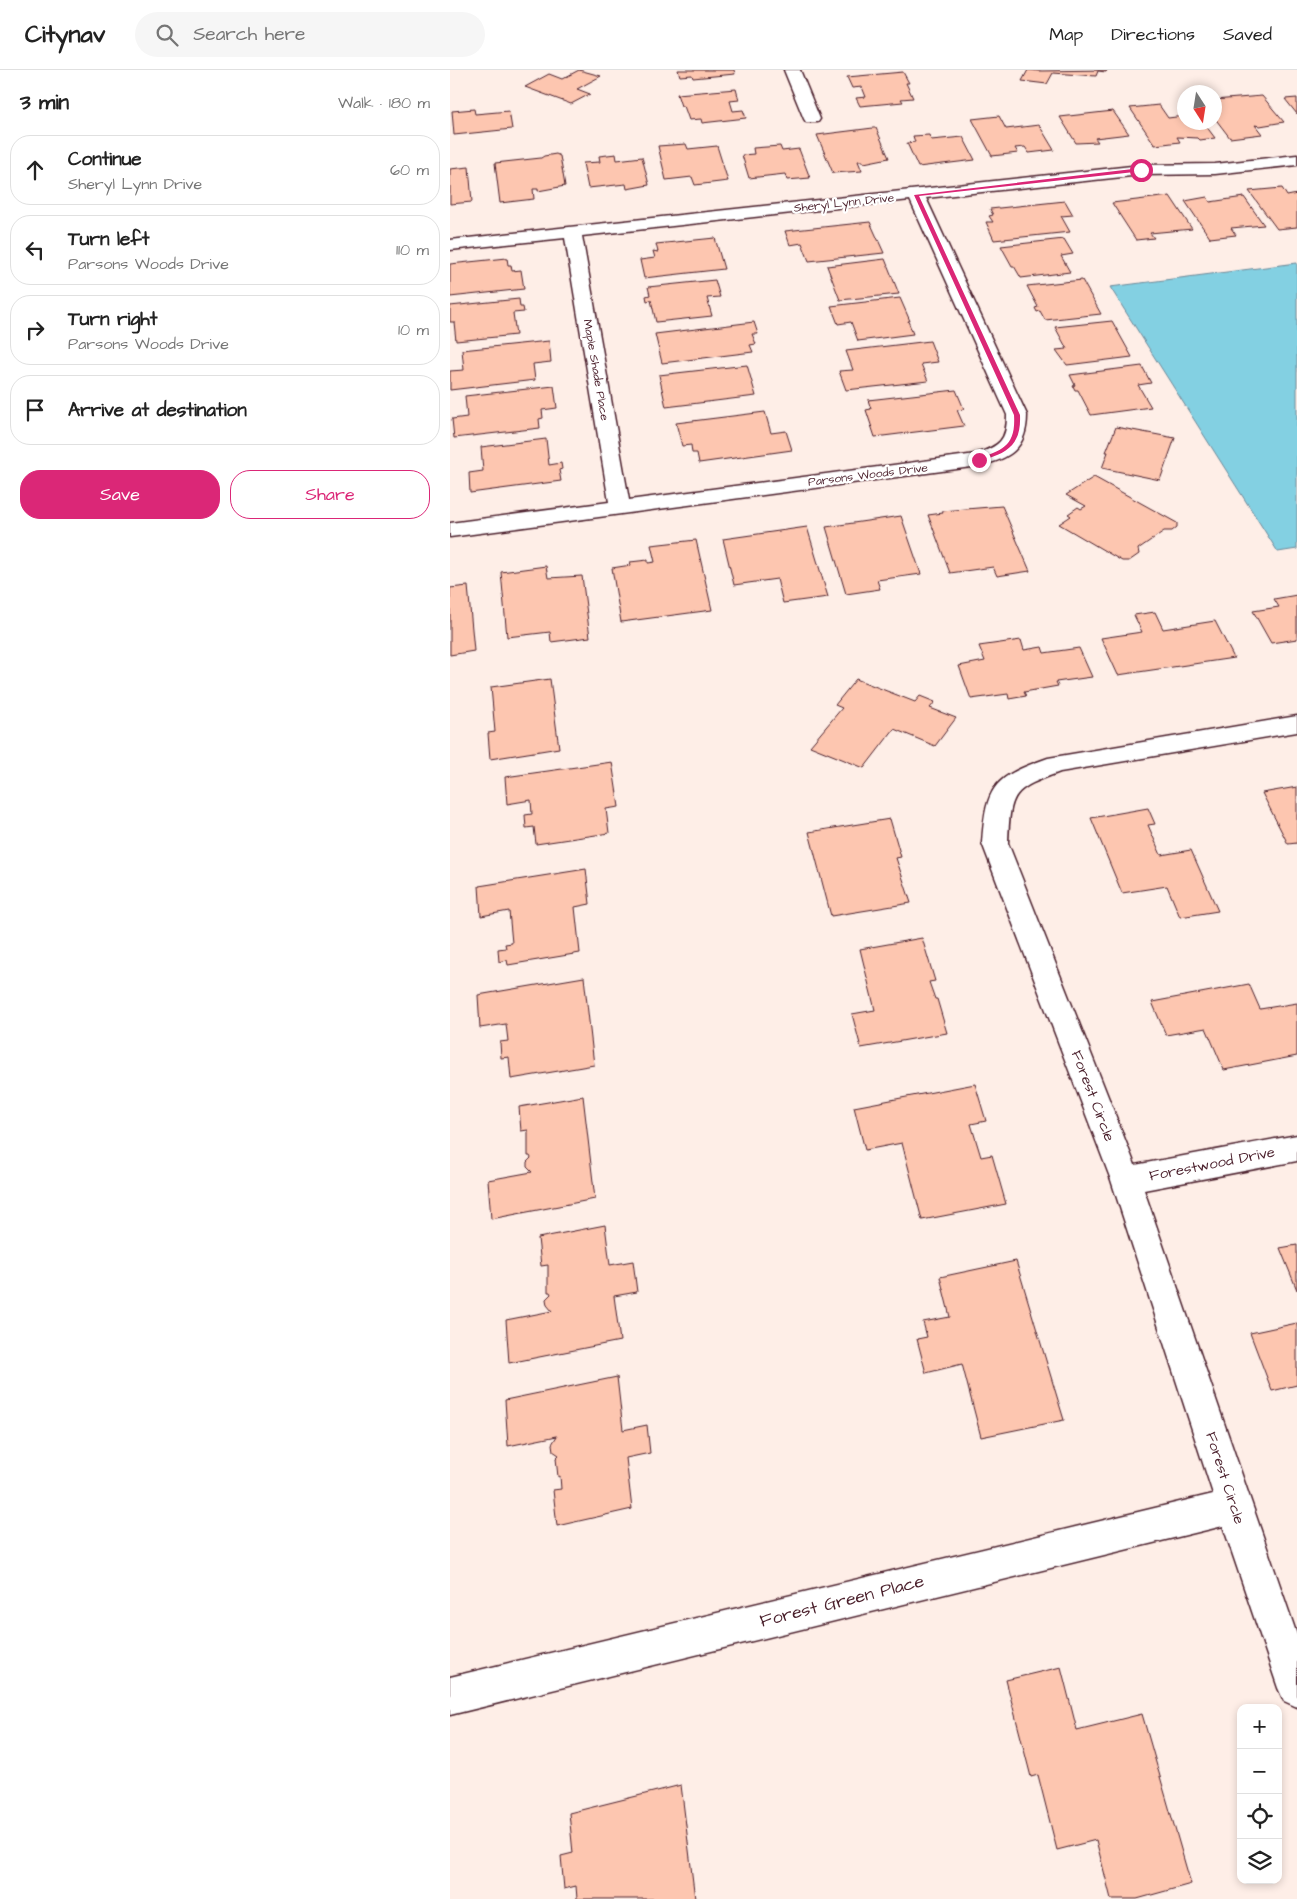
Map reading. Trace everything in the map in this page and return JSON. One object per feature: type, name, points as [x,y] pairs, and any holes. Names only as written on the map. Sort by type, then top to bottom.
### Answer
[{"type":"street","points":[[792,70],[812,119]]},
{"type":"street","name":"Sheryl Lynn Drive","points":[[450,245],[1141,170],[1215,169],[1297,160]]},
{"type":"street","name":"Parsons Woods Drive","points":[[450,530],[979,460],[1001,452],[1014,442],[1018,429],[1017,415],[916,195]]},
{"type":"street","name":"Maple Shade Place","points":[[573,232],[620,507]]},
{"type":"street","name":"Forest Circle","points":[[1297,724],[1057,764],[1026,775],[1004,792],[996,818],[995,842],[1126,1180],[1234,1506],[1297,1688]]},
{"type":"street","name":"Forestwood Drive","points":[[1126,1180],[1297,1148]]},
{"type":"street","name":"Forest Green Place","points":[[450,1696],[1234,1506]]},
{"type":"water","points":[[1297,263],[1297,549],[1278,552],[1110,287]]},
{"type":"building","points":[[579,70],[601,76],[577,89],[590,94],[571,104],[525,87],[549,74],[562,79]]},
{"type":"building","points":[[678,70],[734,70],[735,74],[693,78],[692,75],[680,76]]},
{"type":"building","points":[[1028,70],[1107,70],[1106,72],[1098,71],[1096,76],[1053,73],[1047,84],[1022,81]]},
{"type":"building","points":[[903,72],[909,83],[906,83],[913,98],[901,99],[903,102],[860,106],[856,98],[866,97],[862,87],[852,88],[847,77]]},
{"type":"building","points":[[736,89],[739,100],[730,101],[733,111],[743,110],[746,118],[702,123],[701,119],[689,120],[677,94]]},
{"type":"building","points":[[1262,96],[1284,122],[1260,126],[1255,125],[1262,134],[1230,138],[1222,128],[1222,99]]},
{"type":"building","points":[[1297,98],[1297,114],[1285,99]]},
{"type":"building","points":[[1159,105],[1168,118],[1177,117],[1177,130],[1209,130],[1215,138],[1200,140],[1198,138],[1177,137],[1180,142],[1155,145],[1130,108]]},
{"type":"building","points":[[474,109],[475,114],[509,111],[512,129],[454,135],[452,111]]},
{"type":"building","points":[[1113,111],[1129,134],[1095,138],[1098,142],[1076,143],[1060,117]]},
{"type":"building","points":[[999,116],[1006,129],[1039,125],[1054,150],[1029,153],[1025,147],[1015,148],[1018,153],[992,156],[972,119]]},
{"type":"building","points":[[876,128],[889,158],[864,163],[863,161],[858,161],[862,171],[833,173],[817,135]]},
{"type":"building","points":[[929,135],[931,140],[963,137],[975,160],[918,167],[907,143],[915,142],[913,136]]},
{"type":"building","points":[[686,144],[688,149],[717,146],[728,181],[695,185],[692,177],[666,180],[658,146]]},
{"type":"building","points":[[780,146],[782,151],[799,149],[810,178],[787,180],[785,174],[749,178],[742,155],[754,154],[753,148]]},
{"type":"building","points":[[556,154],[560,156],[565,186],[538,191],[538,189],[533,189],[534,199],[500,203],[495,163],[541,158]]},
{"type":"building","points":[[616,154],[617,160],[642,157],[649,185],[627,189],[626,184],[588,188],[583,163],[600,162],[599,156]]},
{"type":"building","points":[[469,167],[472,202],[450,204],[450,169]]},
{"type":"building","points":[[1282,188],[1287,196],[1297,194],[1297,227],[1277,229],[1249,191]]},
{"type":"building","points":[[1170,196],[1192,229],[1150,233],[1154,238],[1136,240],[1112,203]]},
{"type":"building","points":[[1207,197],[1210,202],[1244,197],[1264,225],[1231,228],[1236,235],[1210,238],[1185,201]]},
{"type":"building","points":[[1065,201],[1073,215],[1061,216],[1070,232],[994,240],[986,222],[993,222],[989,216],[993,215],[990,209]]},
{"type":"building","points":[[870,222],[884,253],[809,261],[802,243],[790,245],[785,231]]},
{"type":"building","points":[[715,238],[724,269],[644,278],[640,260],[655,258],[653,251],[658,252],[656,244]]},
{"type":"building","points":[[1064,239],[1073,254],[1061,256],[1070,272],[1021,278],[1001,246]]},
{"type":"building","points":[[507,258],[508,265],[511,265],[512,271],[521,270],[524,289],[450,297],[450,264]]},
{"type":"building","points":[[885,259],[899,294],[840,300],[827,266]]},
{"type":"building","points":[[715,280],[720,297],[707,298],[712,316],[656,322],[651,300],[647,301],[646,296],[650,295],[648,287]]},
{"type":"building","points":[[1082,280],[1101,314],[1045,320],[1040,311],[1037,312],[1035,308],[1038,307],[1027,286]]},
{"type":"building","points":[[900,298],[910,321],[908,321],[913,334],[858,341],[851,322],[838,324],[831,306]]},
{"type":"building","points":[[519,299],[520,307],[523,307],[524,312],[513,313],[516,335],[456,341],[454,322],[450,322],[450,306]]},
{"type":"building","points":[[1112,321],[1132,357],[1067,365],[1056,350],[1067,349],[1055,327]]},
{"type":"building","points":[[754,322],[758,334],[752,334],[756,344],[750,345],[753,352],[662,363],[655,334]]},
{"type":"building","points":[[549,341],[551,362],[533,364],[535,380],[450,390],[450,371],[464,370],[462,350]]},
{"type":"building","points":[[930,341],[938,362],[921,364],[928,381],[846,390],[839,371],[853,370],[846,351]]},
{"type":"building","points":[[747,365],[756,396],[666,407],[659,375]]},
{"type":"building","points":[[1142,366],[1151,383],[1138,385],[1151,407],[1091,415],[1078,390],[1075,390],[1073,386],[1075,385],[1070,375]]},
{"type":"building","points":[[554,386],[557,408],[542,410],[543,418],[539,419],[540,428],[454,438],[452,419],[467,417],[465,396]]},
{"type":"building","points":[[956,390],[964,409],[957,410],[964,426],[875,437],[866,410],[871,409],[868,400]]},
{"type":"building","points":[[765,412],[771,433],[786,431],[792,450],[699,463],[697,453],[692,453],[691,445],[682,446],[676,423]]},
{"type":"building","points":[[1116,427],[1175,438],[1160,480],[1102,468]]},
{"type":"building","points":[[546,439],[549,465],[561,463],[562,469],[559,470],[561,481],[470,493],[469,473],[483,471],[481,447]]},
{"type":"building","points":[[1094,477],[1177,523],[1177,527],[1172,531],[1164,531],[1138,549],[1139,554],[1129,561],[1122,561],[1059,524],[1071,516],[1068,514],[1078,507],[1081,509],[1086,506],[1066,495]]},
{"type":"building","points":[[1002,506],[1030,571],[997,576],[993,567],[950,573],[928,515],[943,513],[942,511]]},
{"type":"building","points":[[901,516],[921,574],[877,580],[880,589],[846,594],[826,527]]},
{"type":"building","points":[[807,527],[828,597],[783,603],[777,579],[734,585],[723,539]]},
{"type":"building","points":[[696,540],[712,610],[621,622],[612,568],[631,565],[630,562],[648,560],[648,563],[655,562],[651,545]]},
{"type":"building","points":[[546,566],[548,578],[582,576],[590,637],[551,642],[550,632],[507,637],[501,572]]},
{"type":"building","points":[[468,586],[474,651],[450,655],[450,588]]},
{"type":"building","points":[[1297,595],[1297,639],[1271,643],[1253,611],[1279,607],[1274,599]]},
{"type":"building","points":[[1155,612],[1163,629],[1215,621],[1234,658],[1118,675],[1101,638],[1142,632],[1134,615]]},
{"type":"building","points":[[1021,640],[1024,650],[1042,647],[1044,653],[1079,648],[1092,677],[1056,682],[1058,686],[1024,692],[1026,696],[1009,699],[1008,694],[971,699],[959,666],[985,661],[979,646]]},
{"type":"building","points":[[550,679],[559,748],[490,759],[488,733],[495,732],[491,687]]},
{"type":"building","points":[[856,679],[915,702],[920,696],[935,702],[930,708],[956,718],[935,746],[894,729],[864,768],[810,746],[842,708],[835,705]]},
{"type":"building","points":[[612,762],[619,807],[606,809],[609,833],[536,844],[534,827],[526,828],[525,815],[532,814],[531,800],[507,804],[505,777]]},
{"type":"building","points":[[1297,787],[1297,843],[1288,844],[1262,793]]},
{"type":"building","points":[[1148,808],[1155,824],[1148,825],[1161,855],[1191,850],[1218,911],[1180,917],[1167,886],[1122,893],[1091,818]]},
{"type":"building","points":[[890,819],[901,857],[896,858],[911,903],[831,916],[809,832]]},
{"type":"building","points":[[586,869],[590,904],[575,907],[580,953],[508,965],[507,960],[499,962],[498,949],[506,948],[505,944],[512,943],[509,911],[481,916],[479,886]]},
{"type":"building","points":[[922,938],[935,981],[929,982],[935,999],[937,999],[947,1033],[861,1048],[852,1014],[875,1010],[860,949]]},
{"type":"building","points":[[584,977],[594,1065],[511,1079],[509,1057],[501,1058],[500,1042],[508,1041],[506,1024],[480,1028],[478,995]]},
{"type":"building","points":[[1249,984],[1260,1009],[1297,1003],[1297,1056],[1224,1070],[1206,1028],[1166,1035],[1152,1002]]},
{"type":"building","points":[[975,1084],[986,1121],[971,1124],[981,1157],[992,1155],[1006,1204],[922,1220],[902,1143],[865,1150],[854,1107]]},
{"type":"building","points":[[583,1096],[595,1199],[491,1219],[488,1180],[532,1172],[527,1167],[527,1162],[531,1158],[528,1156],[528,1130],[521,1131],[519,1107]]},
{"type":"building","points":[[605,1225],[610,1265],[633,1261],[637,1292],[614,1296],[620,1341],[509,1363],[506,1320],[552,1311],[547,1305],[546,1299],[551,1294],[548,1292],[548,1265],[541,1266],[538,1238]]},
{"type":"building","points":[[1297,1245],[1297,1290],[1280,1248]]},
{"type":"building","points":[[1016,1261],[1064,1420],[981,1437],[962,1364],[926,1373],[917,1339],[927,1337],[923,1322],[950,1317],[940,1277]]},
{"type":"building","points":[[1297,1323],[1297,1385],[1272,1391],[1250,1333]]},
{"type":"building","points":[[617,1377],[623,1430],[647,1425],[650,1453],[626,1458],[632,1509],[557,1526],[553,1490],[561,1489],[556,1458],[559,1455],[553,1451],[552,1444],[557,1436],[508,1446],[505,1400]]},
{"type":"building","points":[[1061,1667],[1077,1730],[1142,1714],[1191,1884],[1137,1899],[1111,1899],[1096,1840],[1057,1850],[1038,1775],[1031,1777],[1006,1680]]},
{"type":"building","points":[[681,1785],[695,1899],[577,1899],[576,1886],[564,1889],[561,1856],[573,1853],[569,1813]]},
{"type":"route","points":[[979,460],[1001,452],[1014,442],[1018,429],[1017,415],[916,195],[1141,170]]}]
